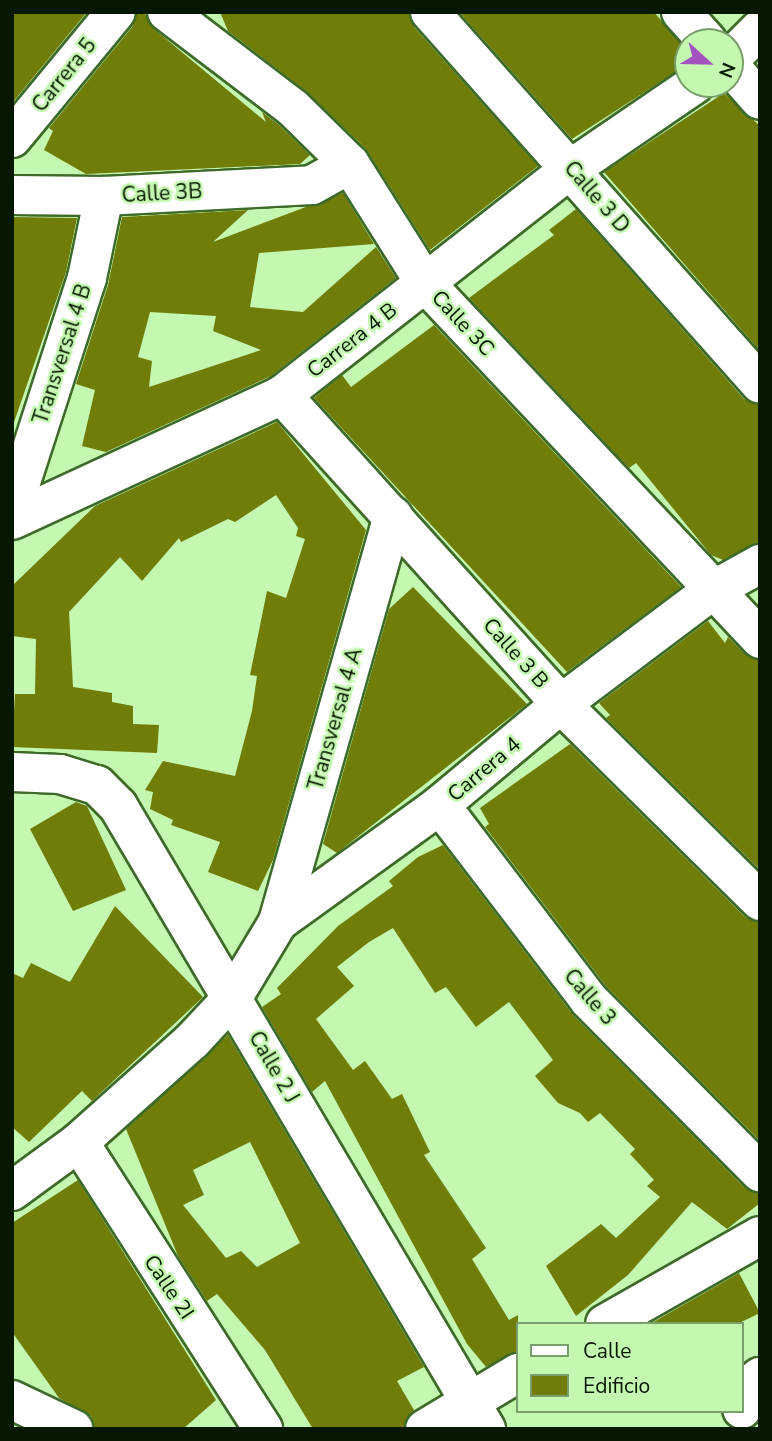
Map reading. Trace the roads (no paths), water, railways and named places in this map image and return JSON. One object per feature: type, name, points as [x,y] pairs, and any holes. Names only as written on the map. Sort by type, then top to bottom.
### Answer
[{"type":"street","name":"Carrera 5","points":[[12,138],[116,12]]},
{"type":"street","name":"Calle 3C","points":[[167,12],[293,108],[350,164],[425,283],[760,639]]},
{"type":"street","name":"Calle 3 D","points":[[430,12],[572,168],[760,384]]},
{"type":"street","points":[[681,12],[695,28]]},
{"type":"street","points":[[744,45],[760,29]]},
{"type":"street","points":[[744,82],[760,100]]},
{"type":"street","name":"Carrera 4 B","points":[[12,520],[282,395],[572,168],[674,98]]},
{"type":"street","name":"Calle 3B","points":[[12,195],[104,196],[312,185],[350,164]]},
{"type":"street","name":"Transversal 4 B","points":[[12,510],[87,278],[104,196]]},
{"type":"street","name":"Calle 3 B","points":[[282,395],[561,705],[760,901]]},
{"type":"street","name":"Transversal 4 A","points":[[278,922],[393,516]]},
{"type":"street","name":"Carrera 4","points":[[12,1191],[79,1142],[233,997],[278,922],[440,805],[561,705],[713,590],[760,564]]},
{"type":"street","name":"Calle 2 J","points":[[12,772],[60,774],[97,785],[118,806],[478,1415]]},
{"type":"street","name":"Calle 3","points":[[440,805],[589,1000],[760,1172]]},
{"type":"street","name":"Calle 2I","points":[[79,1142],[263,1429]]},
{"type":"street","points":[[609,1322],[760,1236]]},
{"type":"street","points":[[425,1429],[478,1415],[516,1375]]},
{"type":"street","points":[[741,1429],[750,1394]]},
{"type":"street","points":[[12,1400],[73,1429]]}]
